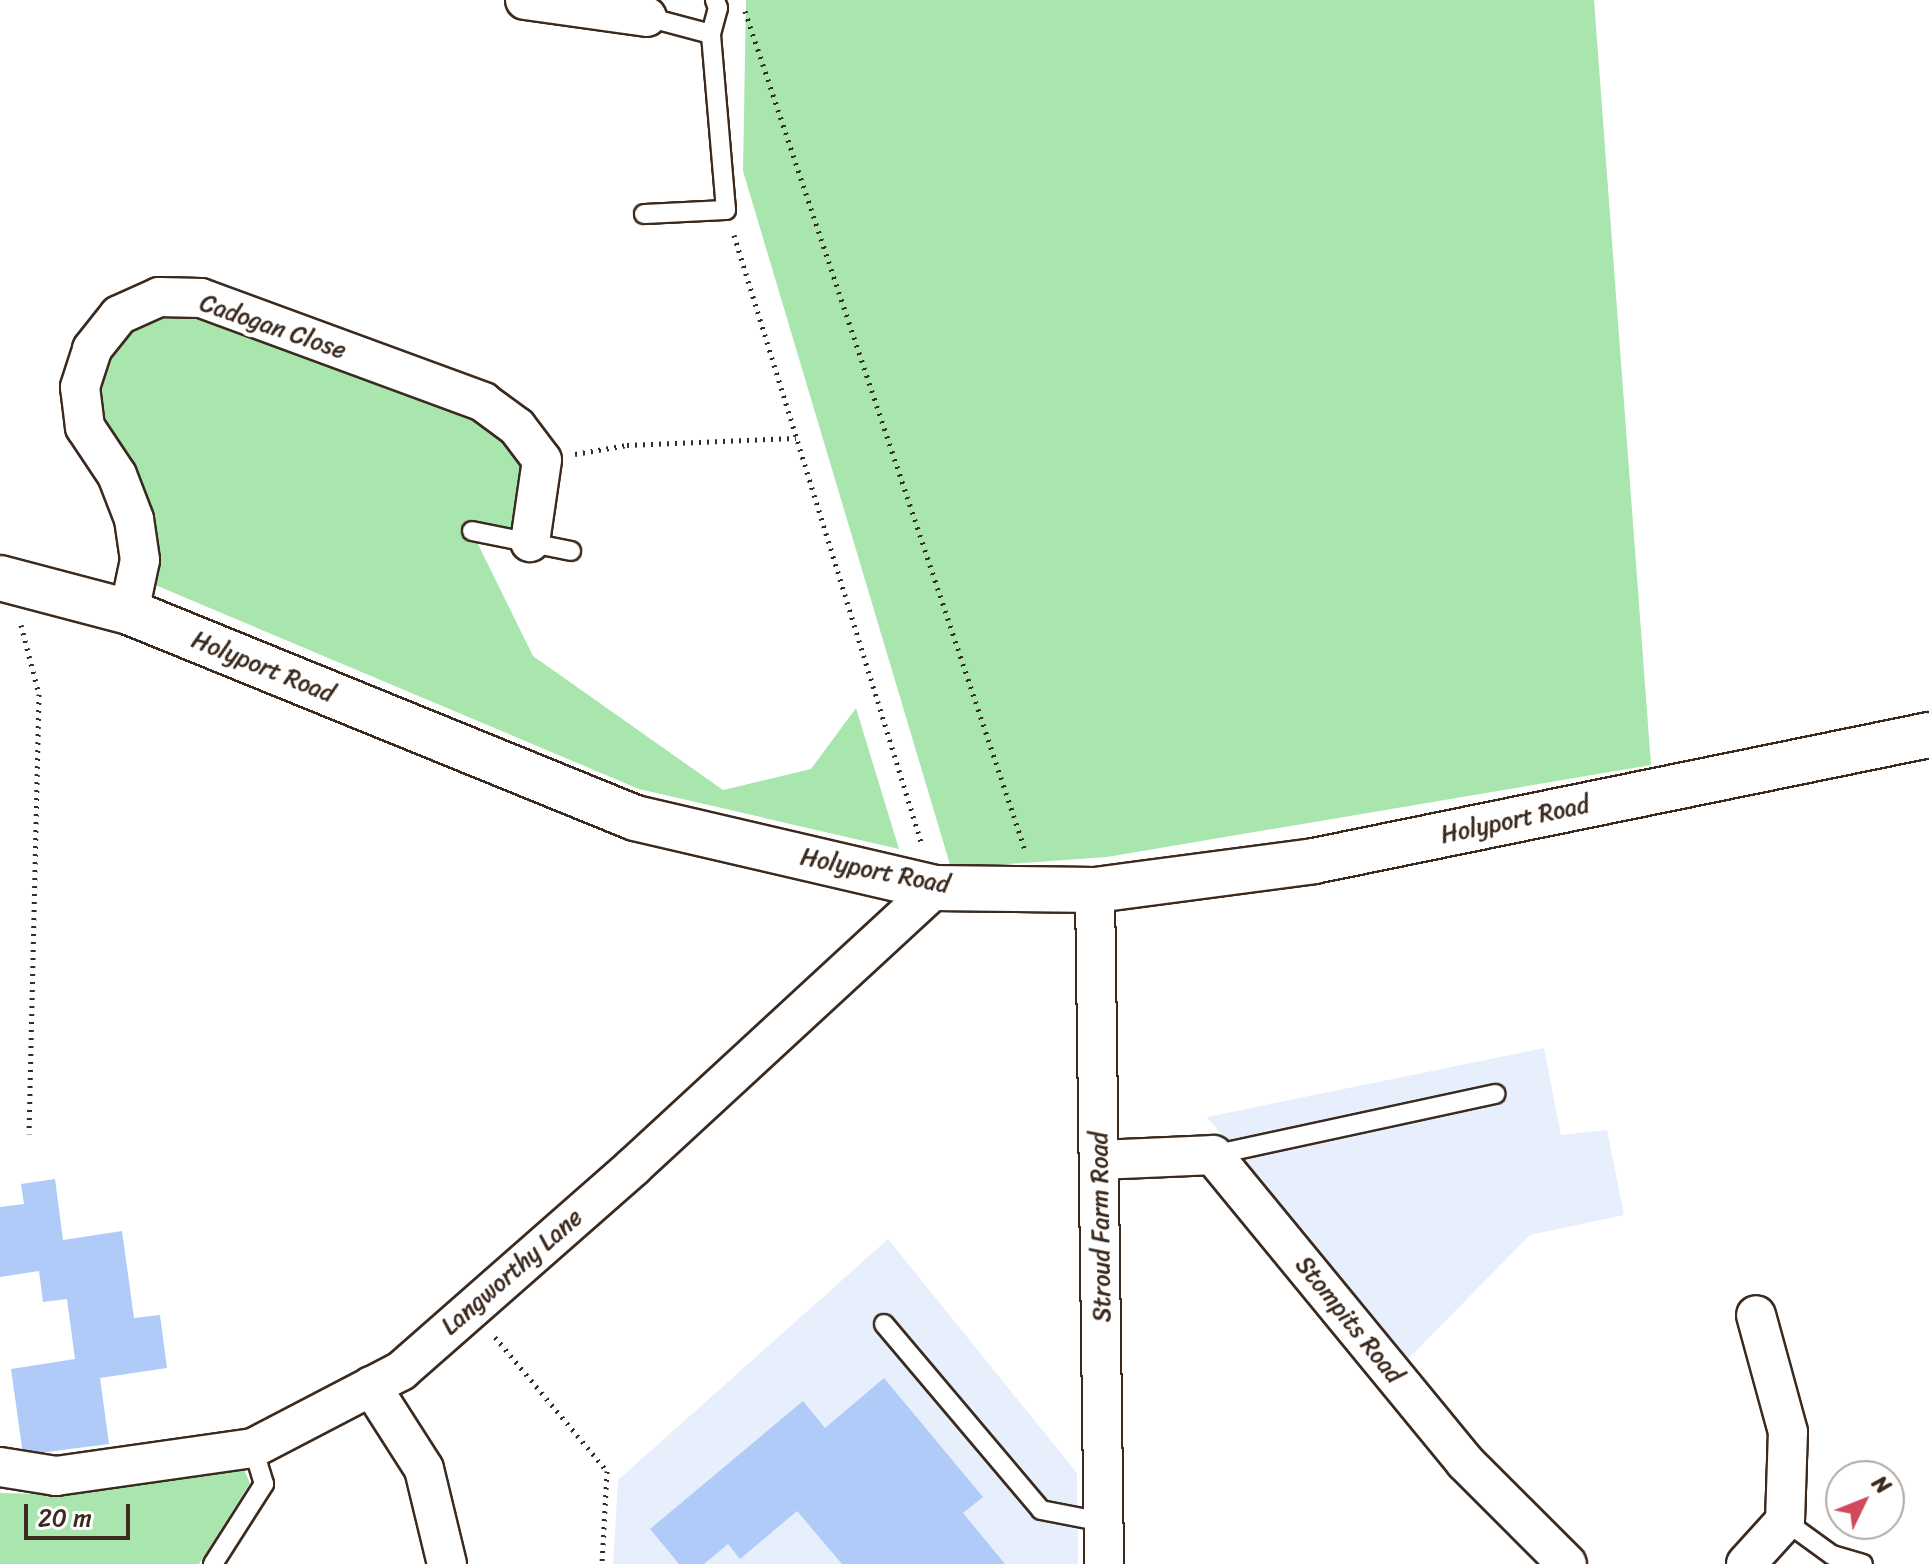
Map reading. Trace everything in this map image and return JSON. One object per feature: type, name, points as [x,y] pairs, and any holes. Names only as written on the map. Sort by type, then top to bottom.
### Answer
[{"type":"street","points":[[525,0],[648,9]]},
{"type":"street","name":"Cadogan Close","points":[[129,612],[140,560],[134,519],[117,475],[85,427],[80,387],[92,349],[119,315],[159,297],[201,298],[483,402],[517,427],[542,460]]},
{"type":"street","points":[[530,542],[542,460]]},
{"type":"street","name":"Holyport Road","points":[[5,579],[129,612],[635,818],[935,888],[1095,890],[1314,861],[1929,735]]},
{"type":"street","name":"Langworthy Lane","points":[[0,1467],[56,1476],[253,1448],[401,1371],[633,1167],[935,888]]},
{"type":"street","name":"Stroud Farm Road","points":[[1095,890],[1104,1564]]},
{"type":"street","points":[[1100,1160],[1213,1155]]},
{"type":"street","name":"Stompits Road","points":[[1213,1155],[1465,1462],[1567,1564]]},
{"type":"street","points":[[1746,1564],[1785,1521],[1788,1432],[1756,1315]]},
{"type":"street","points":[[371,1386],[424,1469],[447,1564]]},
{"type":"lane","points":[[644,214],[726,210],[711,34],[717,4]]},
{"type":"lane","points":[[648,9],[711,34]]},
{"type":"lane","points":[[472,531],[571,551]]},
{"type":"lane","points":[[1213,1155],[1495,1094]]},
{"type":"lane","points":[[884,1324],[1041,1510],[1103,1522]]},
{"type":"lane","points":[[213,1564],[264,1484],[253,1448]]},
{"type":"lane","points":[[1785,1521],[1832,1555],[1863,1564]]},
{"type":"path","points":[[717,4],[746,11],[1038,889]]},
{"type":"path","points":[[726,210],[935,888]]},
{"type":"path","points":[[542,460],[627,445],[796,438]]},
{"type":"path","points":[[5,579],[39,694],[29,1134]]},
{"type":"path","points":[[471,1308],[607,1471],[602,1564]]},
{"type":"shaded area","points":[[1544,1048],[1561,1135],[1607,1130],[1624,1215],[1530,1235],[1406,1361],[1207,1117]]},
{"type":"shaded area","points":[[888,1239],[1077,1473],[1078,1564],[613,1564],[618,1480]]},
{"type":"green space","points":[[746,0],[1594,0],[1651,765],[1107,857],[951,868],[743,171]]},
{"type":"green space","points":[[159,297],[483,402],[542,460],[530,542],[472,532],[533,656],[723,790],[811,769],[856,708],[899,849],[639,789],[141,579],[80,387]]},
{"type":"green space","points":[[243,1467],[250,1483],[199,1564],[0,1564],[0,1493],[42,1494]]},
{"type":"building","points":[[55,1179],[63,1240],[122,1231],[134,1318],[160,1315],[167,1368],[100,1378],[109,1444],[23,1455],[11,1369],[75,1359],[67,1299],[43,1302],[39,1271],[0,1277],[0,1207],[24,1204],[21,1184]]},
{"type":"building","points":[[884,1378],[983,1497],[963,1513],[1005,1564],[842,1564],[797,1511],[740,1559],[728,1544],[704,1564],[679,1564],[650,1529],[803,1401],[825,1428]]}]
